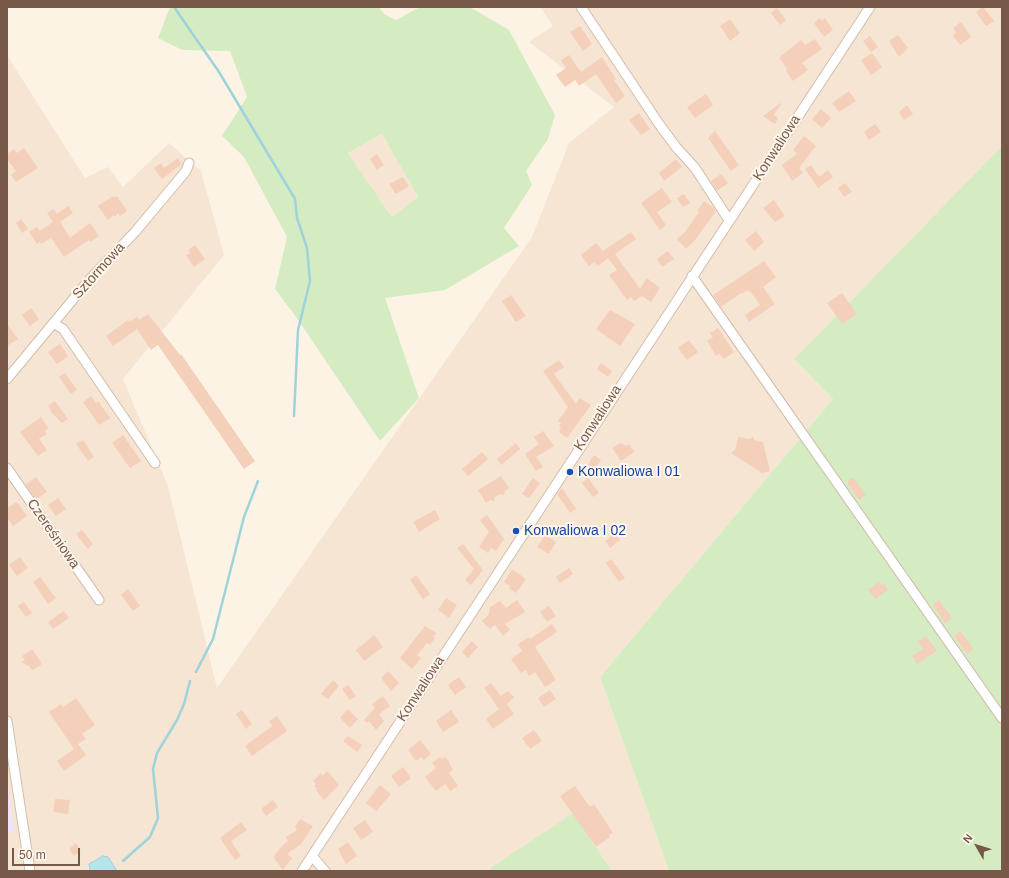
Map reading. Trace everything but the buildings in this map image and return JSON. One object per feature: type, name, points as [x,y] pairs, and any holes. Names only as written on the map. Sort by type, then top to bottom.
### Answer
[{"type":"street","points":[[580,7],[659,124],[676,147],[695,168],[729,220]]},
{"type":"street","name":"Konwaliowa","points":[[302,871],[870,7]]},
{"type":"street","name":"Sztormowa","points":[[7,379],[90,279],[135,232],[186,171],[189,163]]},
{"type":"street","points":[[692,276],[1002,718]]},
{"type":"street","points":[[53,323],[63,329],[155,463]]},
{"type":"street","name":"Czereśniowa","points":[[7,468],[99,600]]},
{"type":"street","points":[[7,721],[30,871]]},
{"type":"street","points":[[312,856],[325,871]]},
{"type":"shaded area","points":[[540,7],[1002,7],[1002,146],[794,359],[833,399],[600,677],[669,871],[612,871],[573,813],[490,868],[491,871],[7,871],[7,55],[85,178],[108,167],[123,187],[169,143],[201,171],[224,255],[123,379],[168,486],[217,688],[532,237],[569,143],[614,107],[529,42],[553,26]]},
{"type":"shaded area","points":[[382,134],[418,197],[392,217],[348,153]]},
{"type":"shaded area","points":[[7,783],[14,831],[7,833]]},
{"type":"green space","points":[[170,7],[379,7],[384,14],[396,20],[420,7],[470,7],[509,30],[555,115],[548,139],[526,171],[532,185],[504,228],[519,246],[445,290],[385,298],[419,398],[380,441],[296,317],[275,289],[287,237],[244,157],[222,136],[247,97],[230,51],[182,50],[158,38]],"holes":[[[382,134],[418,197],[392,217],[348,153]]]},
{"type":"green space","points":[[1002,146],[1002,871],[669,871],[600,677],[833,399],[794,359]]},
{"type":"green space","points":[[573,813],[612,871],[491,871],[490,868]]},
{"type":"water","points":[[103,856],[108,857],[117,871],[90,871],[89,864]]},
{"type":"waterway","points":[[174,7],[219,72],[295,199],[297,218],[307,248],[310,281],[298,330],[294,416]]},
{"type":"waterway","points":[[196,672],[213,639],[244,517],[258,481]]},
{"type":"waterway","points":[[123,861],[150,837],[158,818],[153,769],[157,753],[177,720],[184,704],[190,681]]},
{"type":"place","name":"Konwaliowa I 01","points":[[570,472]]},
{"type":"place","name":"Konwaliowa I 02","points":[[516,531]]}]
